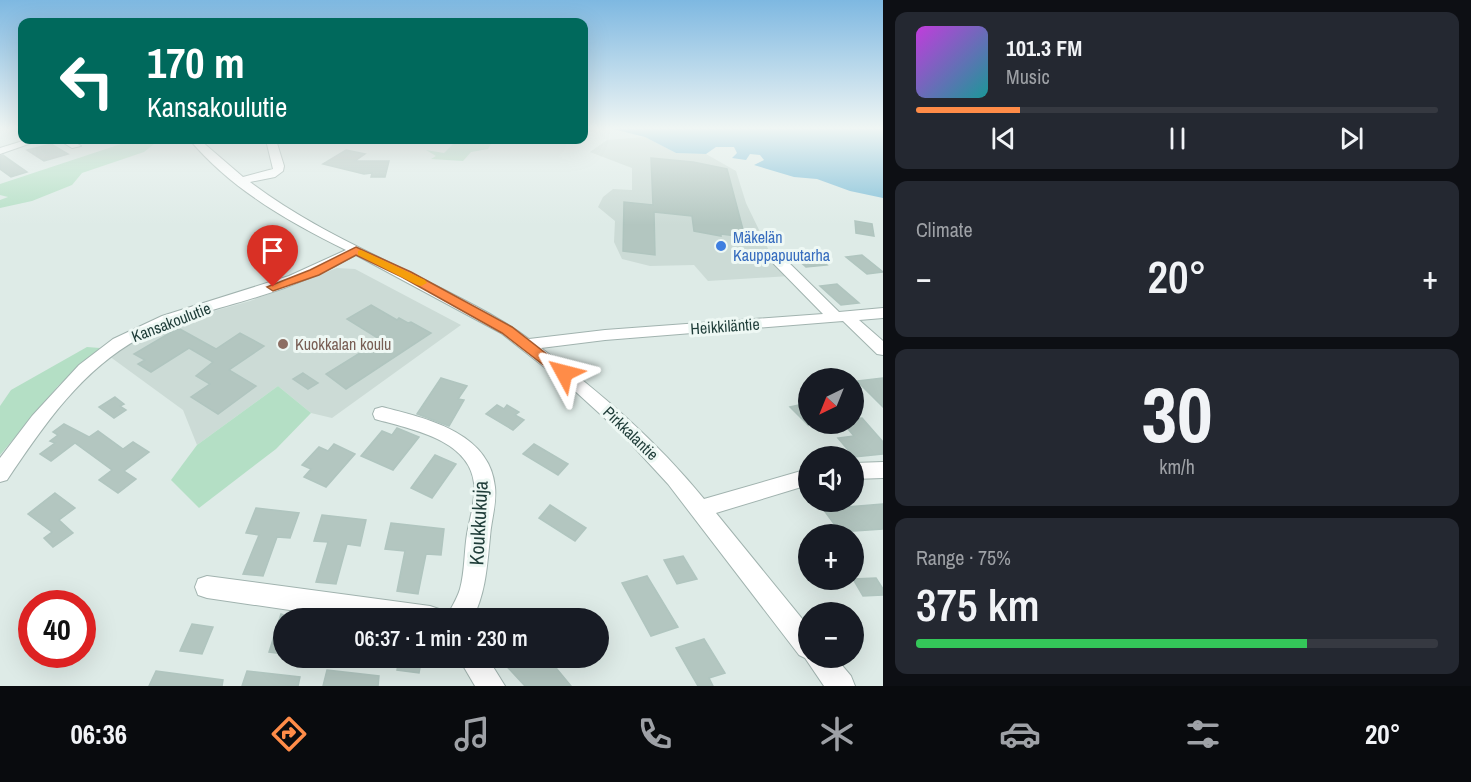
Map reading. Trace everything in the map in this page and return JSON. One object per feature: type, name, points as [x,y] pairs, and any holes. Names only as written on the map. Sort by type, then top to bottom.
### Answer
[{"type":"street","name":"Pirkkalantie","points":[[218,161],[271,204],[306,225],[457,302],[527,344],[628,428],[675,478],[798,633]]},
{"type":"street","points":[[240,181],[271,175],[278,171],[277,161]]},
{"type":"street","name":"Kansakoulutie","points":[[0,474],[24,438],[67,388],[119,342],[173,318],[314,273],[356,250]]},
{"type":"street","points":[[774,256],[883,350]]},
{"type":"street","name":"Heikkiläntie","points":[[527,344],[605,335],[883,313]]},
{"type":"street","name":"Koukkukuja","points":[[382,414],[442,433],[460,445],[475,460],[483,477],[474,585],[466,608]]},
{"type":"street","points":[[864,471],[883,470]]},
{"type":"street","points":[[700,509],[798,480]]},
{"type":"street","points":[[207,587],[358,608]]},
{"type":"street","points":[[479,668],[491,686]]},
{"type":"street","points":[[826,668],[840,686]]},
{"type":"shaded area","name":"Mäkelän Kauppapuutarha","points":[[614,161],[718,161],[736,171],[746,203],[773,259],[790,276],[708,281],[694,265],[650,266],[622,259],[614,242],[615,221],[598,207],[603,197],[613,189],[632,190],[632,168]]},
{"type":"shaded area","name":"Kuokkalan koulu","points":[[337,268],[355,269],[461,325],[332,418],[311,413],[278,386],[197,445],[183,410],[109,356],[154,332],[185,319],[250,301]]},
{"type":"green space","points":[[69,161],[117,161],[82,173],[72,185],[32,201],[0,208],[0,200],[8,197],[0,195],[0,184]]},
{"type":"green space","points":[[87,347],[100,348],[58,386],[0,455],[0,406],[11,390]]},
{"type":"green space","points":[[278,386],[311,413],[276,449],[199,508],[171,480],[197,445]]},
{"type":"water","points":[[762,161],[883,161],[883,198],[850,191],[817,179],[794,177],[754,165]]},
{"type":"building","points":[[0,161],[11,161],[27,172],[11,177],[0,169]]},
{"type":"building","points":[[328,161],[389,161],[385,177],[371,177],[372,173],[364,174],[323,164]]},
{"type":"building","points":[[651,161],[693,162],[727,169],[745,237],[721,234],[721,236],[694,231],[692,216],[654,212],[655,255],[623,251],[624,202],[653,205]]},
{"type":"building","points":[[855,221],[872,224],[874,236],[856,233]]},
{"type":"building","points":[[862,255],[883,272],[867,274],[846,257]]},
{"type":"building","points":[[817,256],[827,265],[806,267],[796,258]]},
{"type":"building","points":[[837,284],[859,303],[841,305],[820,286]]},
{"type":"building","points":[[371,305],[397,320],[399,318],[408,323],[411,322],[431,333],[346,389],[326,374],[381,340],[347,319]]},
{"type":"building","points":[[178,328],[216,349],[240,333],[264,346],[229,370],[256,386],[218,414],[191,397],[210,384],[196,376],[213,362],[189,348],[151,372],[138,364],[145,360],[134,354]]},
{"type":"building","points":[[303,373],[318,383],[308,389],[293,379]]},
{"type":"building","points":[[441,378],[467,386],[458,399],[464,400],[449,426],[417,414]]},
{"type":"building","points":[[883,378],[883,407],[864,388],[864,380]]},
{"type":"building","points":[[115,397],[124,404],[120,406],[126,410],[114,418],[99,407]]},
{"type":"building","points":[[497,405],[504,409],[507,405],[519,412],[515,415],[524,420],[513,430],[486,414]]},
{"type":"building","points":[[798,405],[798,415],[790,407]]},
{"type":"building","points":[[864,420],[883,442],[883,454],[864,456],[864,446],[845,446],[838,438],[854,436],[852,434],[864,434]]},
{"type":"building","points":[[64,424],[89,437],[98,431],[123,449],[133,442],[149,452],[124,471],[136,479],[118,493],[99,480],[112,470],[75,443],[51,461],[40,454],[55,443],[50,441],[58,435],[53,432]]},
{"type":"building","points":[[397,428],[419,437],[393,470],[361,456],[382,431],[392,435]]},
{"type":"building","points":[[334,444],[355,454],[326,487],[304,477],[311,469],[302,465],[319,447],[328,451]]},
{"type":"building","points":[[534,444],[568,464],[558,475],[523,454]]},
{"type":"building","points":[[435,455],[456,464],[432,498],[411,488]]},
{"type":"building","points":[[55,493],[75,508],[59,520],[73,533],[53,547],[44,538],[52,532],[28,514]]},
{"type":"building","points":[[883,504],[883,529],[864,530],[864,524],[834,524],[825,512],[864,512],[864,506]]},
{"type":"building","points":[[550,505],[586,528],[575,541],[539,518]]},
{"type":"building","points":[[256,508],[299,513],[290,538],[277,537],[263,576],[243,574],[259,535],[246,533]]},
{"type":"building","points":[[322,515],[366,520],[360,546],[347,544],[336,584],[316,582],[328,542],[314,541]]},
{"type":"building","points":[[391,523],[444,529],[441,555],[426,554],[418,594],[397,591],[405,551],[385,549]]},
{"type":"building","points":[[683,556],[697,579],[677,584],[664,560]]},
{"type":"building","points":[[647,576],[678,627],[651,636],[622,583]]},
{"type":"building","points":[[876,578],[883,589],[883,595],[863,596],[859,590],[864,590],[864,579]]},
{"type":"building","points":[[192,624],[213,627],[202,654],[180,651]]},
{"type":"building","points":[[273,639],[273,653],[269,652]]},
{"type":"building","points":[[704,639],[725,673],[709,678],[713,686],[698,686],[676,648]]},
{"type":"building","points":[[397,668],[420,668],[419,673],[397,670]]},
{"type":"building","points":[[508,668],[556,668],[571,686],[525,686]]},
{"type":"building","points":[[327,670],[379,676],[378,686],[323,686]]},
{"type":"building","points":[[156,671],[223,680],[222,686],[149,686]]},
{"type":"building","points":[[247,671],[300,677],[298,686],[242,686]]},
{"type":"slow traffic","points":[[361,253],[421,283]]},
{"type":"place","name":"Mäkelän Kauppapuutarha","points":[[721,246]]},
{"type":"place","name":"Kuokkalan koulu","points":[[283,344]]},
{"type":"route","points":[[273,287],[314,273],[356,250],[507,330],[564,373]]}]
